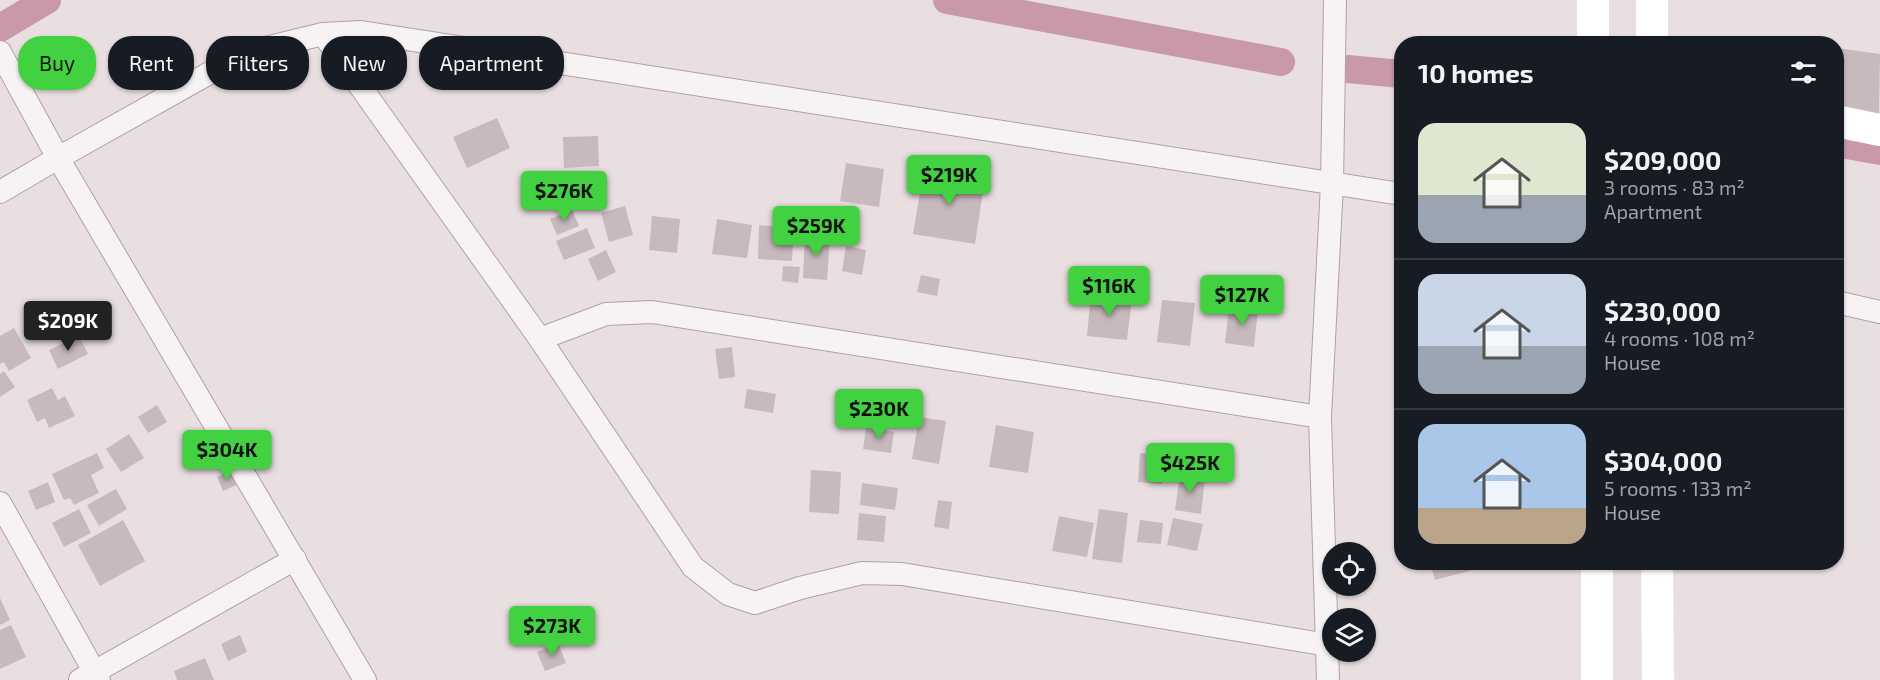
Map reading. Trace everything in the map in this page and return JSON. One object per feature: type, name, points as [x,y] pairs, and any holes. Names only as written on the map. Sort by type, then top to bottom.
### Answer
[{"type":"street","points":[[1327,608],[1320,417],[1332,184],[1335,0]]},
{"type":"street","points":[[1593,0],[1593,36]]},
{"type":"street","points":[[1652,0],[1652,36]]},
{"type":"street","points":[[0,192],[206,75],[257,50],[323,34],[361,32],[1394,193]]},
{"type":"street","points":[[323,34],[540,339],[693,567],[728,594],[755,603],[800,588],[862,573],[902,574],[1322,644]]},
{"type":"street","points":[[3,58],[58,158],[365,680]]},
{"type":"street","points":[[1844,123],[1880,130]]},
{"type":"street","points":[[1844,304],[1880,312]]},
{"type":"street","points":[[540,339],[606,314],[652,312],[1320,417]]},
{"type":"street","points":[[0,503],[91,677],[295,559]]},
{"type":"street","points":[[1597,570],[1598,680]]},
{"type":"street","points":[[1657,570],[1658,680]]},
{"type":"street","points":[[1328,662],[1328,680]]},
{"type":"building","points":[[1844,49],[1880,54],[1879,115],[1844,111]]},
{"type":"building","points":[[497,118],[510,148],[467,168],[453,137]]},
{"type":"building","points":[[598,136],[599,166],[564,168],[563,137]]},
{"type":"building","points":[[846,163],[884,169],[879,207],[840,201]]},
{"type":"building","points":[[924,169],[985,178],[975,244],[913,234]]},
{"type":"building","points":[[625,206],[633,235],[609,242],[601,213]]},
{"type":"building","points":[[572,210],[579,226],[557,235],[550,219]]},
{"type":"building","points":[[652,216],[680,219],[677,253],[649,250]]},
{"type":"building","points":[[717,219],[752,225],[747,258],[712,254]]},
{"type":"building","points":[[759,225],[794,228],[792,261],[758,259]]},
{"type":"building","points":[[587,228],[595,248],[564,260],[556,241]]},
{"type":"building","points":[[805,235],[830,236],[827,280],[803,278]]},
{"type":"building","points":[[846,246],[866,250],[862,275],[842,271]]},
{"type":"building","points":[[606,250],[616,272],[598,281],[588,259]]},
{"type":"building","points":[[783,266],[800,267],[798,283],[782,281]]},
{"type":"building","points":[[921,275],[940,279],[937,296],[917,292]]},
{"type":"building","points":[[1091,293],[1132,298],[1127,340],[1087,336]]},
{"type":"building","points":[[1162,300],[1195,303],[1190,346],[1157,342]]},
{"type":"building","points":[[1229,305],[1258,309],[1254,347],[1225,343]]},
{"type":"building","points":[[14,328],[31,358],[9,371],[4,362],[0,364],[0,336]]},
{"type":"building","points":[[79,336],[88,354],[58,369],[49,350]]},
{"type":"building","points":[[732,347],[735,377],[719,379],[715,349]]},
{"type":"building","points":[[4,371],[15,387],[0,397],[0,374]]},
{"type":"building","points":[[52,388],[58,400],[65,396],[75,416],[49,428],[45,418],[37,422],[27,400]]},
{"type":"building","points":[[747,389],[776,394],[773,413],[744,408]]},
{"type":"building","points":[[157,405],[167,422],[148,433],[138,417]]},
{"type":"building","points":[[919,417],[946,421],[939,464],[912,459]]},
{"type":"building","points":[[996,425],[1034,432],[1028,473],[989,467]]},
{"type":"building","points":[[866,428],[894,432],[891,453],[863,449]]},
{"type":"building","points":[[129,434],[144,458],[121,472],[106,449]]},
{"type":"building","points":[[97,453],[104,468],[91,475],[99,493],[74,505],[70,498],[64,500],[52,474]]},
{"type":"building","points":[[1140,453],[1165,456],[1162,484],[1138,482]]},
{"type":"building","points":[[811,470],[841,472],[839,514],[809,512]]},
{"type":"building","points":[[231,471],[237,485],[223,491],[217,477]]},
{"type":"building","points":[[1180,474],[1205,477],[1201,514],[1175,510]]},
{"type":"building","points":[[48,482],[55,502],[36,510],[28,491]]},
{"type":"building","points":[[862,483],[898,488],[895,510],[860,505]]},
{"type":"building","points":[[116,489],[127,509],[99,526],[87,505]]},
{"type":"building","points":[[938,500],[952,502],[949,529],[934,527]]},
{"type":"building","points":[[79,509],[91,533],[64,547],[52,523]]},
{"type":"building","points":[[1099,509],[1128,513],[1122,563],[1092,559]]},
{"type":"building","points":[[859,513],[886,516],[884,542],[857,540]]},
{"type":"building","points":[[1059,516],[1094,523],[1087,557],[1052,551]]},
{"type":"building","points":[[1173,518],[1203,524],[1197,551],[1167,545]]},
{"type":"building","points":[[123,520],[145,561],[100,586],[78,545]]},
{"type":"building","points":[[1140,520],[1163,523],[1161,544],[1137,542]]},
{"type":"building","points":[[1432,570],[1473,570],[1435,580]]},
{"type":"building","points":[[0,598],[10,620],[0,625]]},
{"type":"building","points":[[11,625],[26,657],[0,669],[0,630]]},
{"type":"building","points":[[240,635],[247,652],[228,661],[221,644]]},
{"type":"building","points":[[558,643],[566,663],[545,671],[537,652]]},
{"type":"building","points":[[205,658],[214,680],[177,680],[174,671]]},
{"type":"waterway","points":[[0,28],[47,0]]},
{"type":"waterway","points":[[947,0],[1281,62]]},
{"type":"waterway","points":[[1348,69],[1394,73]]},
{"type":"waterway","points":[[1844,144],[1880,151]]}]
